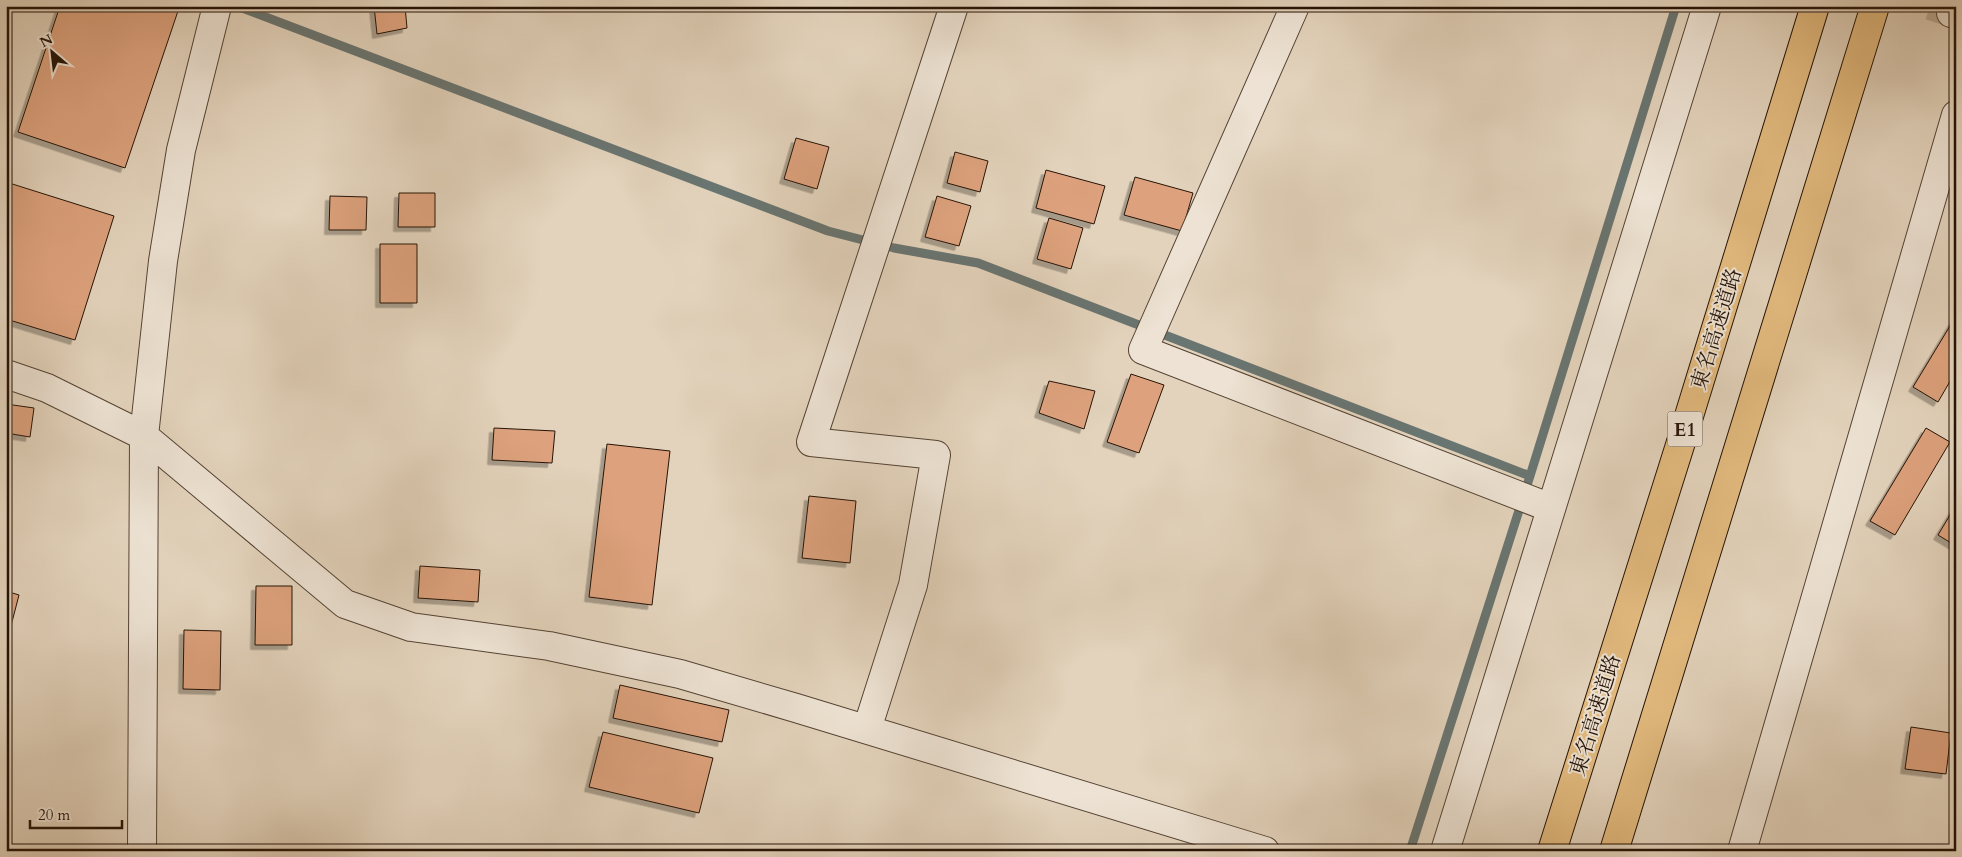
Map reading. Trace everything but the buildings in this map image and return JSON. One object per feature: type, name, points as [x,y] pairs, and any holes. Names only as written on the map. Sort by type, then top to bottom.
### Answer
[{"type":"highway","name":"東名高速道路","points":[[1552,851],[1681,442],[1815,6]]},
{"type":"highway","points":[[1614,851],[1875,6]]},
{"type":"street","points":[[142,851],[144,436],[163,261],[181,150],[217,6]]},
{"type":"street","points":[[867,729],[913,585],[936,455],[811,442],[954,6]]},
{"type":"street","points":[[1295,6],[1143,350],[1551,508]]},
{"type":"street","points":[[1445,851],[1707,6]]},
{"type":"street","points":[[1742,851],[1956,115]]},
{"type":"street","points":[[6,374],[47,388],[144,436],[345,604],[411,626],[549,646],[680,674],[867,729],[1214,843],[1265,851]]},
{"type":"waterway","points":[[237,6],[828,231],[894,248],[978,263],[1530,476]]},
{"type":"waterway","points":[[1410,851],[1530,476],[1676,6]]},
{"type":"tunnel","points":[[1930,6],[1951,13]]}]
